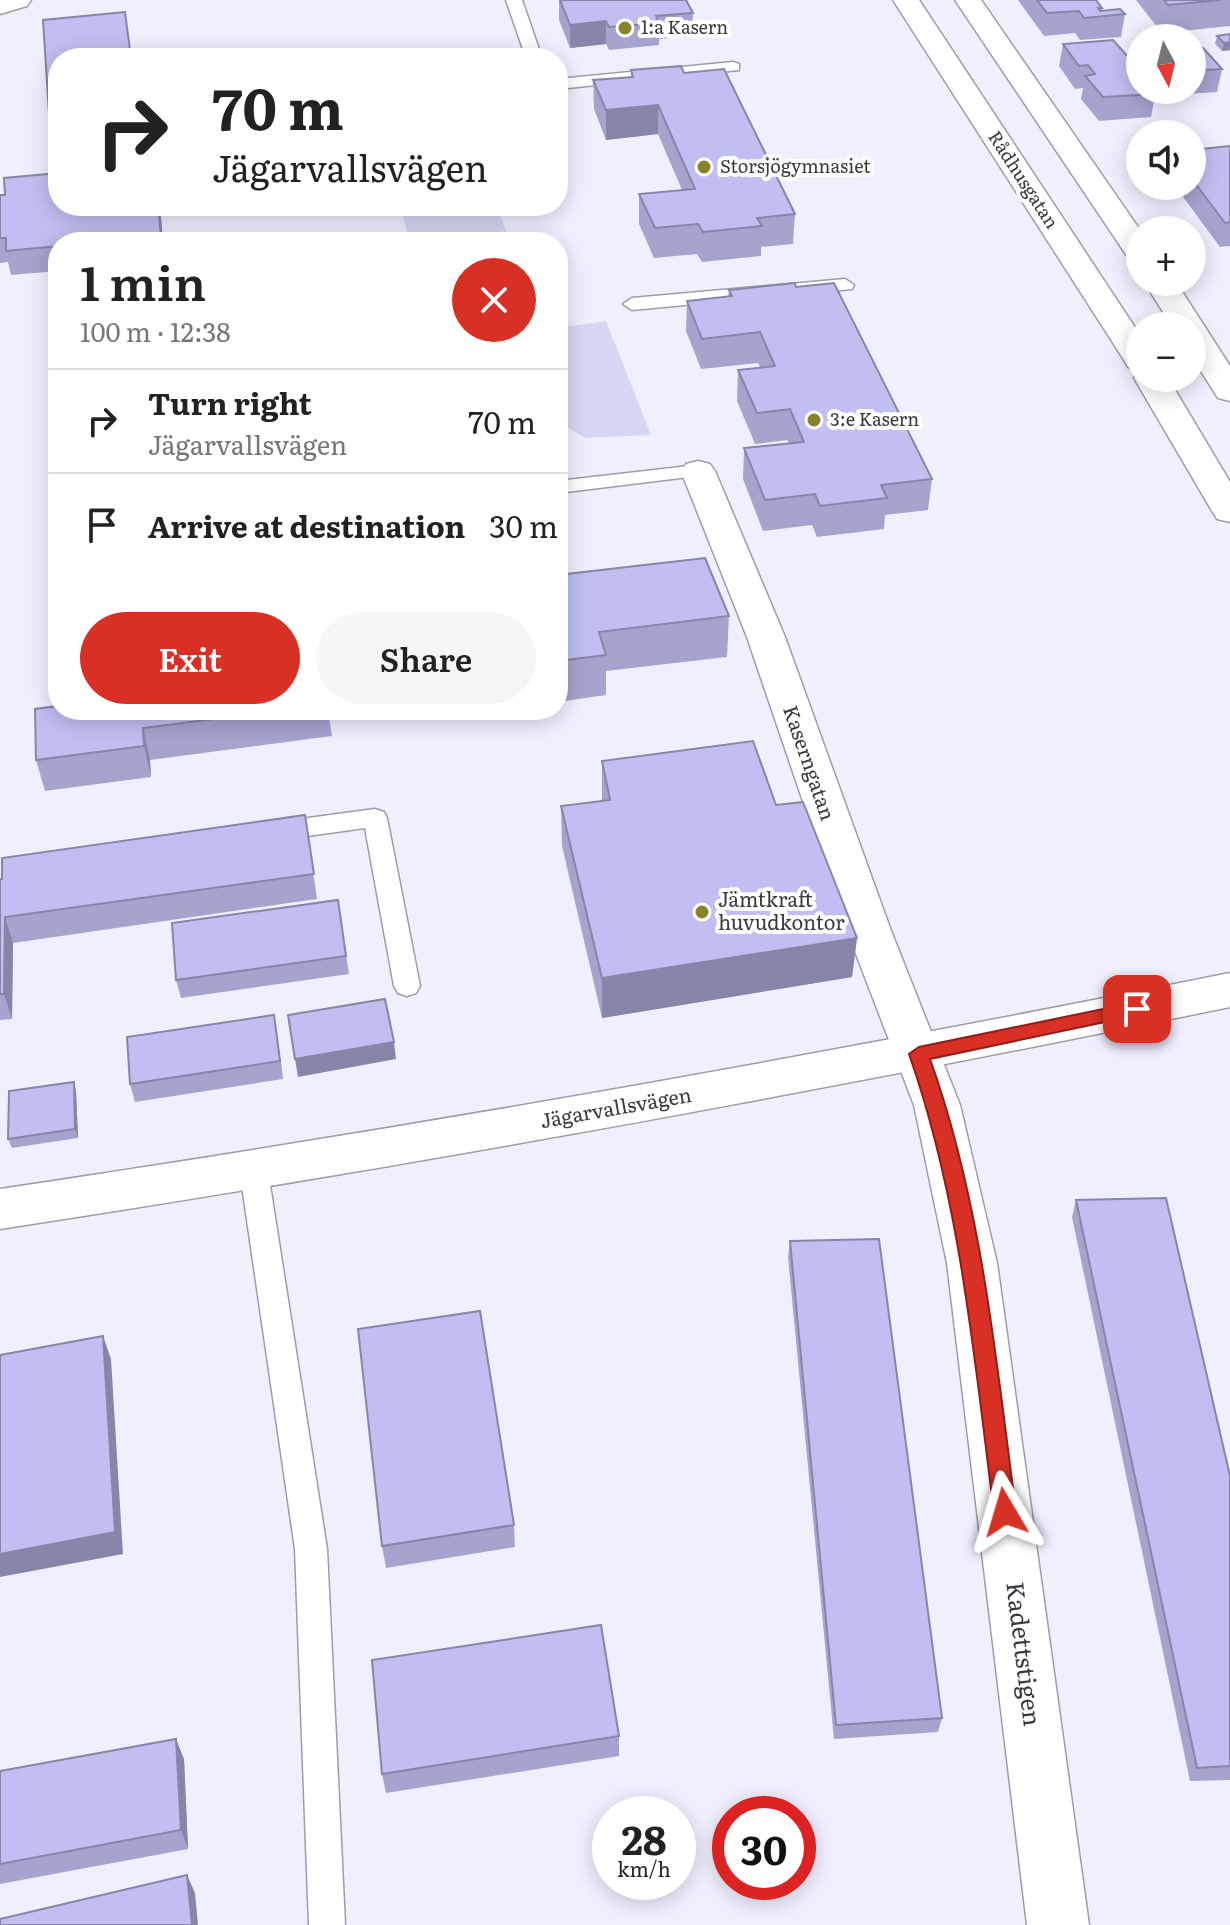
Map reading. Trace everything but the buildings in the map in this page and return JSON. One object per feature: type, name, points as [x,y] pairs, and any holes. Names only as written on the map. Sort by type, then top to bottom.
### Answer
[{"type":"street","points":[[0,6],[18,0]]},
{"type":"street","name":"Rådhusgatan","points":[[906,0],[1126,338]]},
{"type":"street","points":[[968,0],[1126,231]]},
{"type":"street","points":[[1206,354],[1230,391]]},
{"type":"street","points":[[1159,392],[1230,511]]},
{"type":"street","name":"Kaserngatan","points":[[698,471],[726,565],[766,637],[868,928],[919,1054]]},
{"type":"street","name":"Jägarvallsvägen","points":[[0,1209],[254,1172],[919,1054],[1230,990]]},
{"type":"street","name":"Kadettstigen","points":[[919,1054],[937,1105],[972,1263],[1058,1925]]},
{"type":"lane","points":[[514,0],[531,48]]},
{"type":"lane","points":[[568,83],[733,67]]},
{"type":"lane","points":[[632,304],[845,285]]},
{"type":"lane","points":[[568,486],[698,471]]},
{"type":"lane","points":[[253,834],[375,818],[407,986]]},
{"type":"lane","points":[[254,1172],[311,1549],[327,1925]]},
{"type":"shaded area","points":[[403,216],[501,216],[506,231],[497,232],[407,232]]},
{"type":"shaded area","points":[[606,321],[651,435],[585,438],[568,428],[568,327]]},
{"type":"place","name":"1:a Kasern","points":[[625,28]]},
{"type":"place","name":"Storsjögymnasiet","points":[[704,167]]},
{"type":"place","name":"3:e Kasern","points":[[814,420]]},
{"type":"place","name":"Jämtkraft huvudkontor","points":[[702,912]]},
{"type":"route","points":[[1005,1512],[972,1263],[937,1105],[919,1054],[1137,1009]]}]
